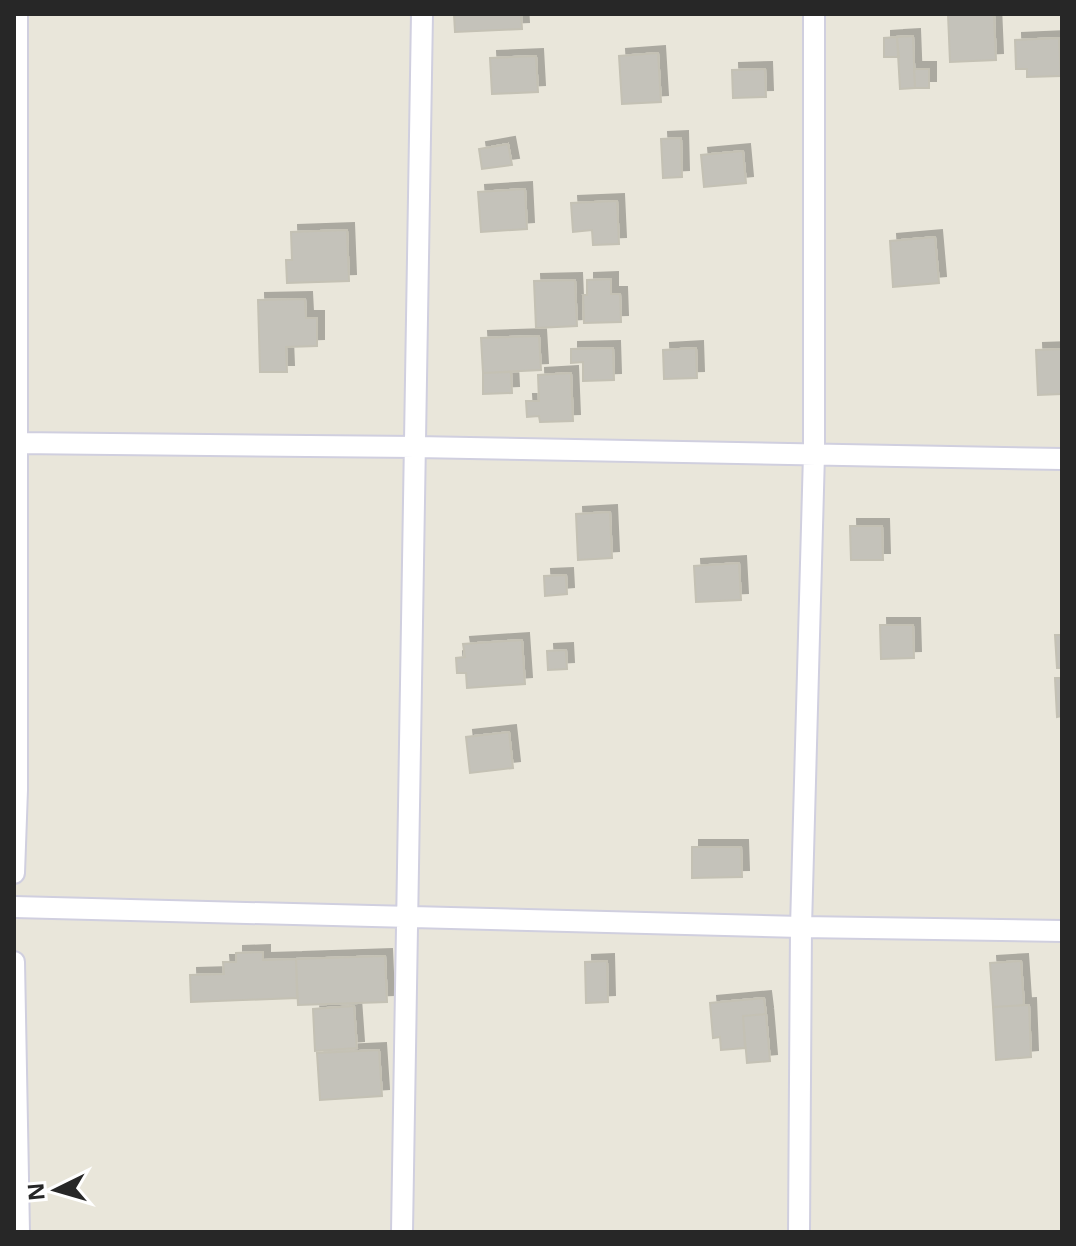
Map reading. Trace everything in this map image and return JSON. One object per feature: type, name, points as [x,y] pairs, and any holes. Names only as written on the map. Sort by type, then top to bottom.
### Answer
[{"type":"street","points":[[14,873],[17,790],[17,14]]},
{"type":"street","points":[[402,1232],[422,14]]},
{"type":"street","points":[[799,1232],[801,927],[814,454],[814,14]]},
{"type":"street","points":[[16,443],[1062,459]]},
{"type":"street","points":[[14,907],[1062,931]]},
{"type":"street","points":[[14,962],[19,1232]]},
{"type":"building","points":[[454,14],[521,14],[522,29],[455,32]]},
{"type":"building","points":[[948,14],[994,14],[996,60],[950,62]]},
{"type":"building","points":[[913,36],[915,88],[900,89],[897,37]]},
{"type":"building","points":[[897,37],[899,57],[884,57],[884,38]]},
{"type":"building","points":[[1059,38],[1061,76],[1027,77],[1027,69],[1016,69],[1015,40]]},
{"type":"building","points":[[658,53],[661,102],[622,104],[619,56]]},
{"type":"building","points":[[536,56],[538,92],[492,94],[490,58]]},
{"type":"building","points":[[765,69],[766,97],[733,98],[732,70]]},
{"type":"building","points":[[914,69],[929,69],[929,88],[915,88]]},
{"type":"building","points":[[681,138],[682,177],[663,178],[661,139]]},
{"type":"building","points":[[508,144],[512,165],[482,169],[479,149]]},
{"type":"building","points":[[743,151],[746,183],[704,187],[701,155]]},
{"type":"building","points":[[525,189],[527,229],[481,232],[478,192]]},
{"type":"building","points":[[617,201],[619,244],[593,245],[592,230],[573,232],[571,203]]},
{"type":"building","points":[[347,230],[349,281],[287,283],[286,260],[292,260],[291,232]]},
{"type":"building","points":[[935,237],[939,283],[893,287],[890,241]]},
{"type":"building","points":[[611,279],[611,294],[620,294],[621,322],[584,323],[583,295],[587,295],[587,280]]},
{"type":"building","points":[[575,280],[577,326],[536,328],[534,281]]},
{"type":"building","points":[[305,299],[306,318],[317,318],[317,346],[286,347],[287,372],[260,372],[258,300]]},
{"type":"building","points":[[539,336],[541,370],[483,373],[481,338]]},
{"type":"building","points":[[613,348],[614,380],[583,381],[583,362],[571,363],[571,349]]},
{"type":"building","points":[[696,348],[697,378],[664,379],[663,350]]},
{"type":"building","points":[[1062,349],[1062,394],[1038,395],[1036,350]]},
{"type":"building","points":[[511,372],[512,393],[483,394],[483,373]]},
{"type":"building","points":[[571,373],[573,421],[540,422],[539,416],[527,417],[526,401],[539,401],[538,375]]},
{"type":"building","points":[[610,512],[612,558],[578,560],[576,514]]},
{"type":"building","points":[[850,526],[882,526],[883,560],[851,560]]},
{"type":"building","points":[[739,563],[741,600],[696,602],[694,566]]},
{"type":"building","points":[[566,575],[567,594],[545,596],[544,576]]},
{"type":"building","points":[[880,625],[913,625],[914,658],[881,659]]},
{"type":"building","points":[[1055,635],[1062,635],[1062,668],[1057,668]]},
{"type":"building","points":[[522,640],[525,684],[467,688],[466,673],[457,673],[456,658],[465,657],[463,644]]},
{"type":"building","points":[[566,650],[567,669],[548,670],[547,651]]},
{"type":"building","points":[[1055,678],[1062,678],[1062,716],[1057,717]]},
{"type":"building","points":[[509,732],[513,768],[470,773],[466,737]]},
{"type":"building","points":[[692,847],[741,847],[742,877],[692,878]]},
{"type":"building","points":[[263,952],[263,960],[296,959],[297,998],[191,1002],[190,975],[224,974],[223,962],[236,962],[236,953]]},
{"type":"building","points":[[385,956],[387,1002],[298,1005],[296,959]]},
{"type":"building","points":[[607,961],[608,1002],[586,1003],[585,962]]},
{"type":"building","points":[[1021,961],[1024,1005],[993,1007],[990,963]]},
{"type":"building","points":[[764,998],[766,1014],[743,1016],[745,1048],[721,1050],[720,1037],[713,1038],[710,1003]]},
{"type":"building","points":[[1029,1005],[1031,1057],[996,1060],[993,1007]]},
{"type":"building","points":[[354,1006],[357,1048],[315,1051],[313,1009]]},
{"type":"building","points":[[766,1014],[770,1061],[747,1063],[743,1016]]},
{"type":"building","points":[[379,1050],[382,1096],[320,1100],[317,1053]]}]
